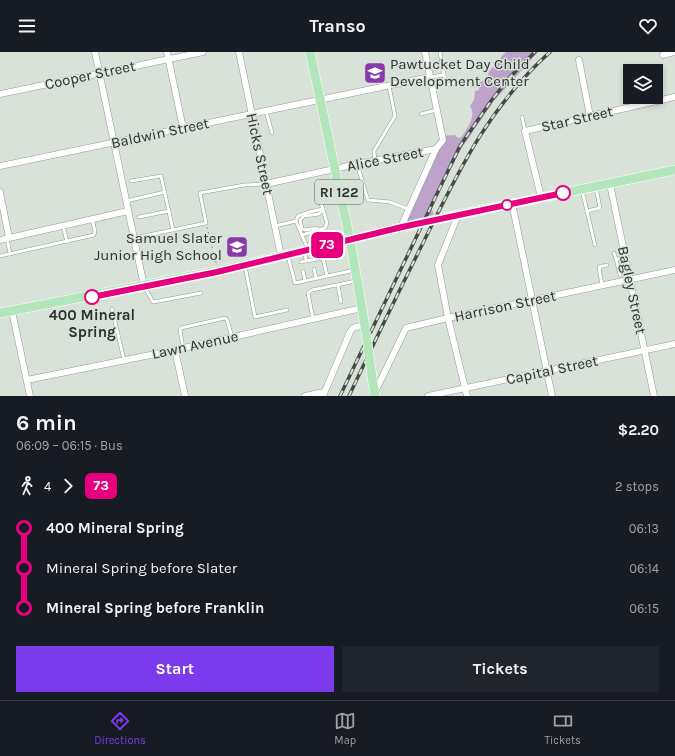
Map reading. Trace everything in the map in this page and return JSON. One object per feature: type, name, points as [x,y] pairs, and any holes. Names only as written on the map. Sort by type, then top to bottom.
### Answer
[{"type":"main road","name":"RI 122","points":[[310,52],[350,240],[362,308],[374,395]]},
{"type":"main road","points":[[0,314],[217,272],[402,227],[675,170]]},
{"type":"street","points":[[95,52],[144,286]]},
{"type":"street","points":[[167,52],[183,128]]},
{"type":"street","name":"Cooper Street","points":[[0,94],[203,52]]},
{"type":"street","name":"Hicks Street","points":[[239,52],[275,226],[285,255]]},
{"type":"street","points":[[402,227],[436,149],[443,140],[426,52]]},
{"type":"street","points":[[664,55],[675,52]]},
{"type":"street","points":[[579,60],[590,116]]},
{"type":"street","name":"Baldwin Street","points":[[0,166],[251,113],[430,78]]},
{"type":"street","name":"Star Street","points":[[663,100],[675,97]]},
{"type":"street","name":"Star Street","points":[[525,131],[642,104]]},
{"type":"street","points":[[525,131],[541,197]]},
{"type":"street","name":"Alice Street","points":[[266,184],[357,164],[436,149]]},
{"type":"street","name":"Bagley Street","points":[[610,184],[654,396]]},
{"type":"street","points":[[0,192],[5,239],[128,212]]},
{"type":"street","points":[[512,204],[552,396]]},
{"type":"street","points":[[458,215],[438,265],[448,318],[467,396]]},
{"type":"street","name":"Harrison Street","points":[[374,395],[406,328],[675,270]]},
{"type":"street","name":"Lawn Avenue","points":[[27,380],[175,350],[362,308]]},
{"type":"street","points":[[12,311],[30,396]]},
{"type":"street","points":[[305,396],[323,394],[350,332],[353,328],[365,328]]},
{"type":"street","name":"Capital Street","points":[[428,396],[675,344]]},
{"type":"street","points":[[175,350],[185,396]]},
{"type":"lane","points":[[440,52],[446,85],[461,82]]},
{"type":"lane","points":[[430,78],[444,75]]},
{"type":"lane","points":[[375,161],[374,151],[395,116],[389,86]]},
{"type":"lane","points":[[266,110],[272,133]]},
{"type":"lane","points":[[421,114],[437,110]]},
{"type":"lane","points":[[522,117],[525,131]]},
{"type":"lane","points":[[357,164],[368,200],[390,202],[409,210]]},
{"type":"lane","points":[[131,182],[162,176],[174,230]]},
{"type":"lane","points":[[134,238],[206,223],[200,193],[244,185],[266,184]]},
{"type":"lane","points":[[325,228],[327,223],[317,190],[338,184]]},
{"type":"lane","points":[[587,211],[600,208],[596,187]]},
{"type":"lane","points":[[582,190],[595,245]]},
{"type":"lane","points":[[126,201],[165,192]]},
{"type":"lane","points":[[296,221],[298,216],[323,209]]},
{"type":"lane","points":[[323,209],[319,214],[304,216],[300,220],[302,229],[305,230],[325,228]]},
{"type":"lane","points":[[138,218],[169,211]]},
{"type":"lane","points":[[0,256],[94,235],[95,231],[92,219]]},
{"type":"lane","points":[[275,226],[296,221]]},
{"type":"lane","points":[[296,221],[302,234],[306,250],[306,261]]},
{"type":"lane","points":[[63,226],[67,242]]},
{"type":"lane","points":[[302,234],[325,228]]},
{"type":"lane","points":[[5,239],[10,254]]},
{"type":"lane","points":[[614,253],[620,275]]},
{"type":"lane","points":[[285,255],[295,283],[355,270]]},
{"type":"lane","points":[[301,262],[323,258],[327,276]]},
{"type":"lane","points":[[616,259],[625,258]]},
{"type":"lane","points":[[245,264],[255,317],[287,310]]},
{"type":"lane","points":[[602,285],[598,267],[607,265]]},
{"type":"lane","points":[[314,269],[316,278]]},
{"type":"lane","points":[[304,271],[305,280]]},
{"type":"lane","points":[[313,319],[308,293],[312,290],[357,281]]},
{"type":"lane","points":[[338,285],[341,302]]},
{"type":"lane","points":[[144,286],[153,302],[201,293]]},
{"type":"lane","points":[[112,309],[124,360]]},
{"type":"lane","points":[[183,348],[181,328],[225,318],[232,337]]},
{"type":"path","points":[[206,223],[217,272]]},
{"type":"shaded area","points":[[506,52],[538,52],[494,101],[461,149],[431,206],[435,220],[403,225],[443,136],[455,135],[458,138],[462,137],[472,118],[472,110],[470,106],[474,100],[475,91],[479,90],[479,83],[486,79],[490,70],[500,61],[501,57]]},
{"type":"railway","points":[[340,396],[460,146],[491,101],[510,77],[535,52]]},
{"type":"railway","points":[[349,396],[449,190],[477,141],[509,95],[528,73],[550,52]]},
{"type":"bus line","name":"73","points":[[92,297],[217,272],[402,227],[563,193]]},
{"type":"place","name":"Pawtucket Day Child Development Center","points":[[375,73]]},
{"type":"place","name":"Samuel Slater Junior High School","points":[[237,247]]},
{"type":"place","name":"400 Mineral Spring","points":[[92,297]]}]
